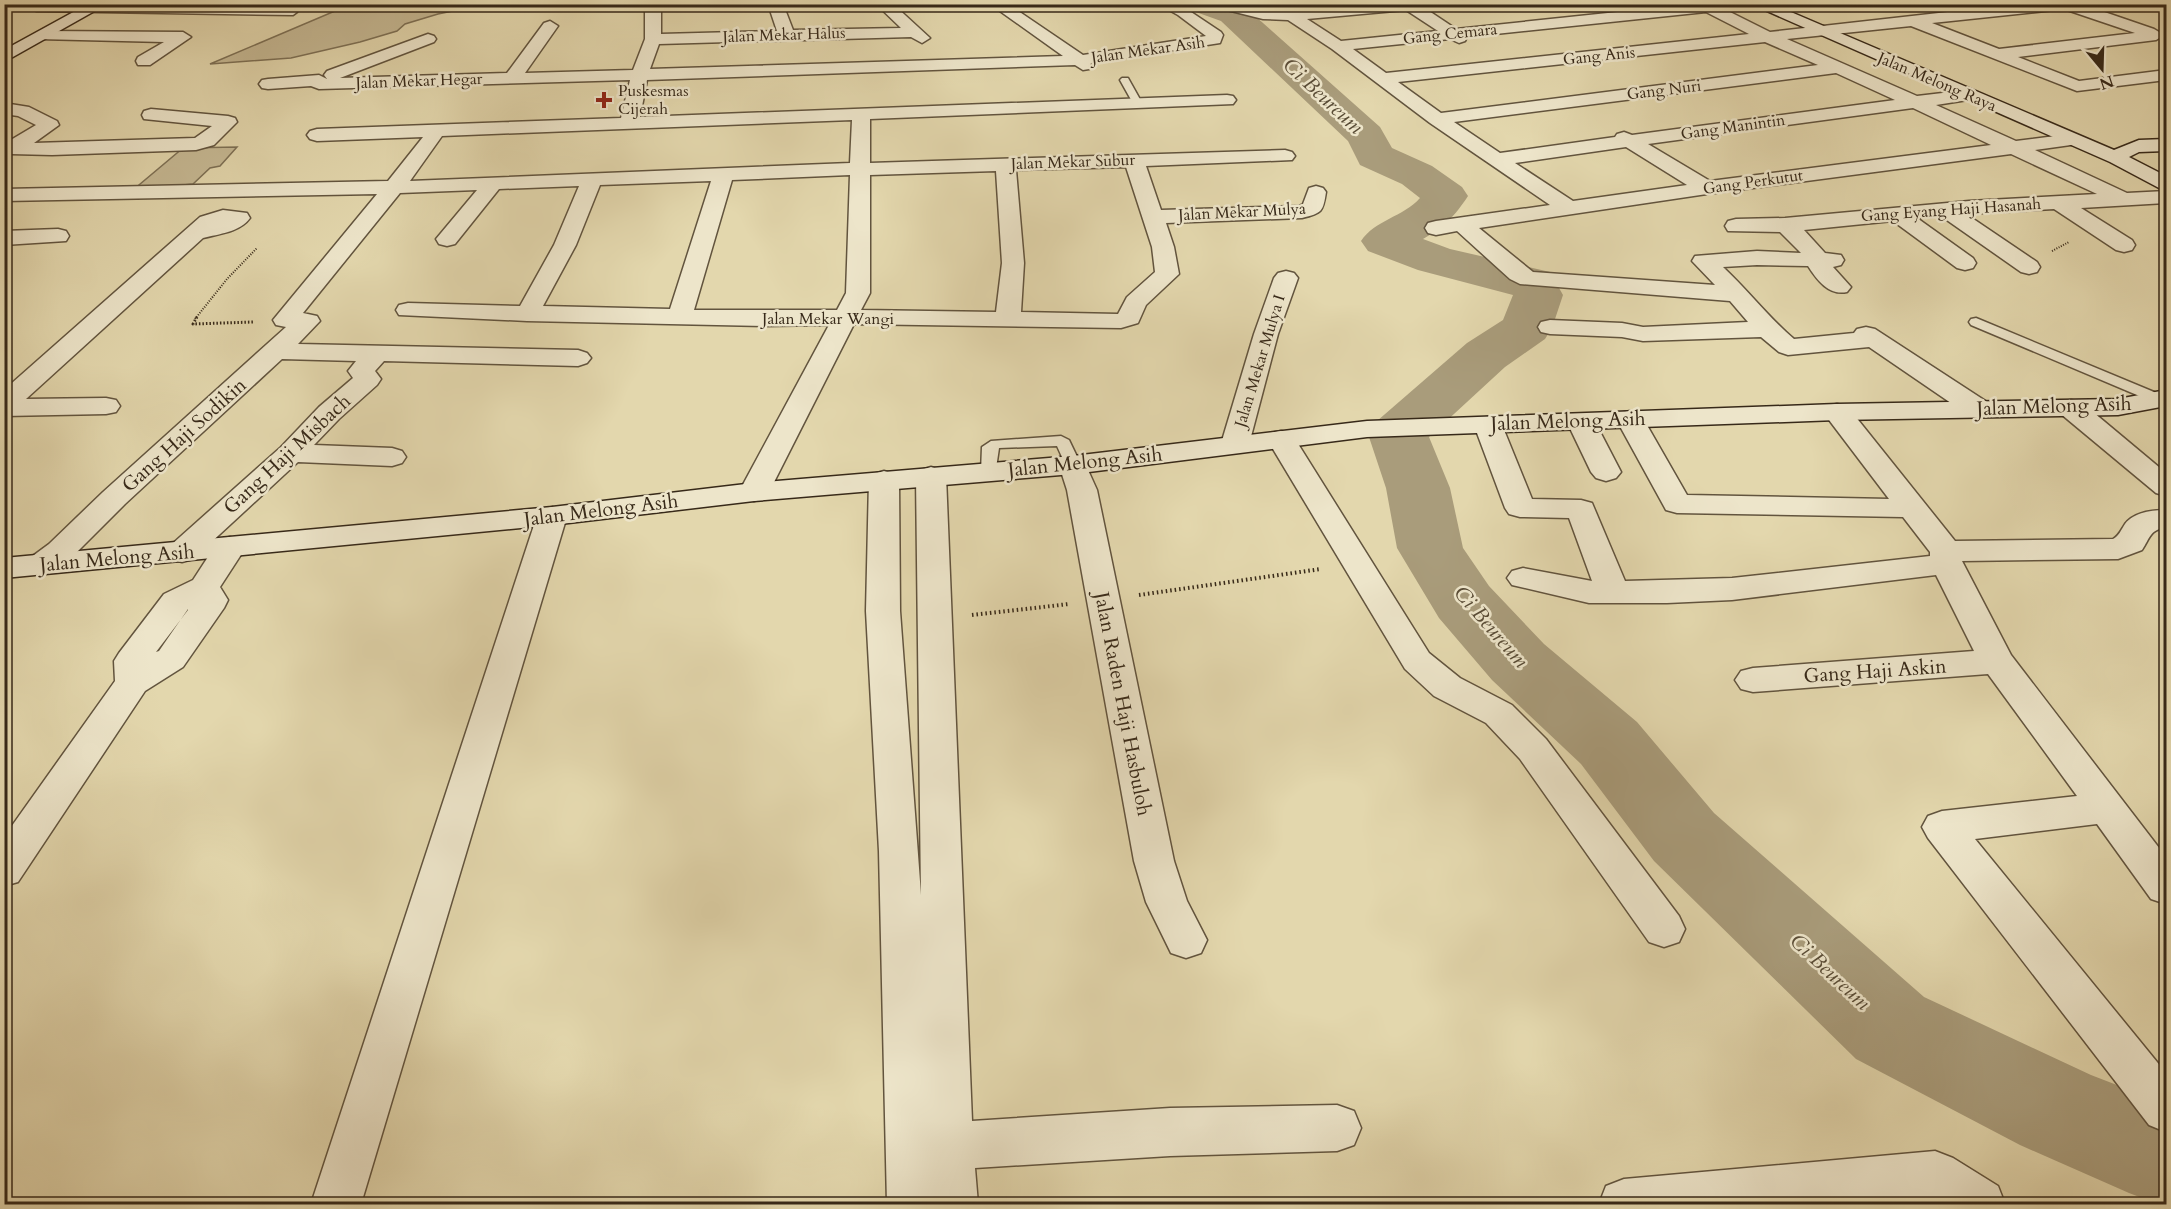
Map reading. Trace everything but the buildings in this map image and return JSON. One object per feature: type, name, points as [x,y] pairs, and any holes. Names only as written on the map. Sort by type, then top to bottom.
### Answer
[{"type":"street","points":[[629,123],[640,75],[653,39],[653,4]]},
{"type":"street","points":[[775,4],[787,34]]},
{"type":"street","points":[[883,4],[956,66]]},
{"type":"street","points":[[997,4],[1080,60],[1094,89]]},
{"type":"street","name":"Jalan Mekar Asih","points":[[956,66],[1080,60],[1208,42],[1215,38],[1183,12],[1166,4]]},
{"type":"street","points":[[1220,4],[1263,14],[1292,16],[1323,9],[1412,5],[1451,34],[1589,117]]},
{"type":"street","name":"Gang Cemara","points":[[1338,46],[1704,6],[1741,4]]},
{"type":"street","name":"Jalan Melong Raya","points":[[1758,4],[1817,32],[2117,158],[2166,184]]},
{"type":"street","points":[[2065,4],[2163,37]]},
{"type":"street","name":"Gang Anis","points":[[1381,79],[2065,4]]},
{"type":"street","points":[[1704,6],[2124,199]]},
{"type":"street","points":[[4,57],[96,7]]},
{"type":"street","points":[[1292,16],[1570,208]]},
{"type":"street","points":[[1914,22],[2077,86],[2166,75]]},
{"type":"street","points":[[513,78],[550,26]]},
{"type":"street","name":"Jalan Mekar Halus","points":[[653,39],[914,32]]},
{"type":"street","points":[[44,36],[183,37],[144,61]]},
{"type":"street","points":[[1997,55],[2163,37]]},
{"type":"street","name":"Jalan Mekar Hegar","points":[[428,39],[318,82],[323,84],[956,66]]},
{"type":"street","name":"Gang Nuri","points":[[1437,118],[1890,62]]},
{"type":"street","points":[[383,82],[418,66]]},
{"type":"street","points":[[268,84],[319,80]]},
{"type":"street","points":[[317,135],[861,113],[1094,89],[1137,103],[1227,100]]},
{"type":"street","name":"Gang Manintin","points":[[1498,159],[1968,95]]},
{"type":"street","points":[[4,108],[23,111],[50,125],[11,148],[62,149],[196,144],[207,141],[228,122],[151,115]]},
{"type":"street","points":[[754,492],[858,293],[861,113]]},
{"type":"street","points":[[1610,129],[1707,188]]},
{"type":"street","points":[[285,320],[412,165],[437,130]]},
{"type":"street","name":"Gang Perkutut","points":[[1436,228],[1707,188],[2071,140]]},
{"type":"street","points":[[2117,158],[2119,154],[2131,148],[2166,145]]},
{"type":"street","name":"Jalan Mekar Subur","points":[[4,195],[186,194],[392,188],[860,169],[1286,156]]},
{"type":"street","points":[[1134,161],[1153,217]]},
{"type":"street","points":[[1006,164],[1013,263],[1008,319]]},
{"type":"street","points":[[680,317],[723,176]]},
{"type":"street","points":[[527,314],[565,245],[592,180]]},
{"type":"street","points":[[447,239],[493,184]]},
{"type":"street","name":"Jalan Mekar Mulya","points":[[1153,217],[1302,212],[1313,208],[1316,192]]},
{"type":"street","name":"Gang Eyang Haji Hasanah","points":[[1736,226],[1785,225],[1945,209],[2166,197]]},
{"type":"street","points":[[2058,202],[2124,245]]},
{"type":"street","points":[[1945,209],[2029,267]]},
{"type":"street","points":[[1896,213],[1965,263]]},
{"type":"street","name":"Jalan Mekar Wangi","points":[[408,310],[765,319],[844,317],[1113,322],[1129,318],[1135,302],[1167,274],[1163,247],[1153,217]]},
{"type":"street","points":[[1463,225],[1518,274],[1528,279],[1738,294]]},
{"type":"street","points":[[1785,225],[1826,260]]},
{"type":"street","points":[[4,407],[196,233]]},
{"type":"street","points":[[4,238],[58,236]]},
{"type":"street","points":[[1826,260],[1757,258],[1703,261],[1738,294],[1764,326],[1785,346],[1792,348],[1875,334],[1977,408]]},
{"type":"street","points":[[1826,260],[1820,266],[1839,287]]},
{"type":"street","name":"Jalan Mekar Mulya I","points":[[1235,444],[1266,334],[1286,278]]},
{"type":"street","points":[[1658,290],[1687,332]]},
{"type":"street","name":"Gang Haji Sodikin","points":[[41,565],[60,551],[114,498],[308,321],[285,320]]},
{"type":"street","points":[[1550,327],[1622,330],[1643,334],[1764,326]]},
{"type":"street","points":[[276,351],[578,358]]},
{"type":"street","name":"Gang Haji Misbach","points":[[182,552],[368,379],[362,371],[377,353]]},
{"type":"street","name":"Jalan Melong Asih","points":[[4,568],[552,516],[754,492],[1073,465],[1367,429],[1837,412],[2118,407],[2164,399]]},
{"type":"street","points":[[4,407],[106,406]]},
{"type":"street","points":[[2072,408],[2166,487]]},
{"type":"street","points":[[1837,412],[1912,508],[1946,557],[1997,661],[2166,886]]},
{"type":"street","points":[[1630,419],[1677,504],[1912,508]]},
{"type":"street","points":[[1581,422],[1606,472]]},
{"type":"street","points":[[1488,425],[1520,508],[1581,509],[1613,593]]},
{"type":"street","points":[[1281,439],[1417,661],[1447,687],[1499,714],[1533,749],[1664,929]]},
{"type":"street","points":[[291,453],[393,457]]},
{"type":"street","name":"Jalan Raden Haji Hasbuloh","points":[[1073,465],[1082,490],[1154,861],[1167,902],[1186,940]]},
{"type":"street","points":[[931,476],[949,1146],[953,1204]]},
{"type":"street","points":[[884,480],[883,611],[899,851],[912,1204]]},
{"type":"street","points":[[336,1204],[552,516]]},
{"type":"street","points":[[1523,578],[1589,592],[1732,589],[1946,557],[2118,549],[2131,543],[2134,531],[2142,523],[2166,519]]},
{"type":"street","points":[[4,870],[134,682],[171,659],[212,600],[204,587],[230,547]]},
{"type":"street","name":"Gang Haji Askin","points":[[1753,680],[1997,661]]},
{"type":"street","points":[[2106,808],[1942,826],[2166,1109]]},
{"type":"street","points":[[949,1146],[1170,1132],[1337,1128]]},
{"type":"street","points":[[1624,1204],[1935,1176],[1980,1204]]},
{"type":"lane","points":[[49,4],[39,9],[96,7],[293,12]]},
{"type":"lane","points":[[1125,80],[1137,103]]},
{"type":"lane","points":[[1976,321],[2164,399]]},
{"type":"path","points":[[257,248],[227,279],[194,319],[193,324],[202,326],[285,320]]},
{"type":"path","points":[[936,620],[1103,600],[1358,564]]},
{"type":"shaded area","points":[[349,5],[482,5],[438,14],[405,24],[397,31],[291,58],[210,64]]},
{"type":"shaded area","points":[[237,147],[220,166],[210,168],[193,184],[133,190],[183,148]]},
{"type":"waterway","name":"Ci Beureum","points":[[1204,4],[1233,14],[1366,136],[1375,156],[1417,175],[1446,196],[1427,218],[1385,241],[1435,260],[1532,283],[1538,295],[1526,328],[1486,355],[1398,434],[1418,488],[1430,548],[1464,602],[1518,662],[1609,743],[1684,837],[1890,1028],[2056,1110],[2166,1156]]},
{"type":"place","name":"Puskesmas Cijerah","points":[[604,100]]}]
